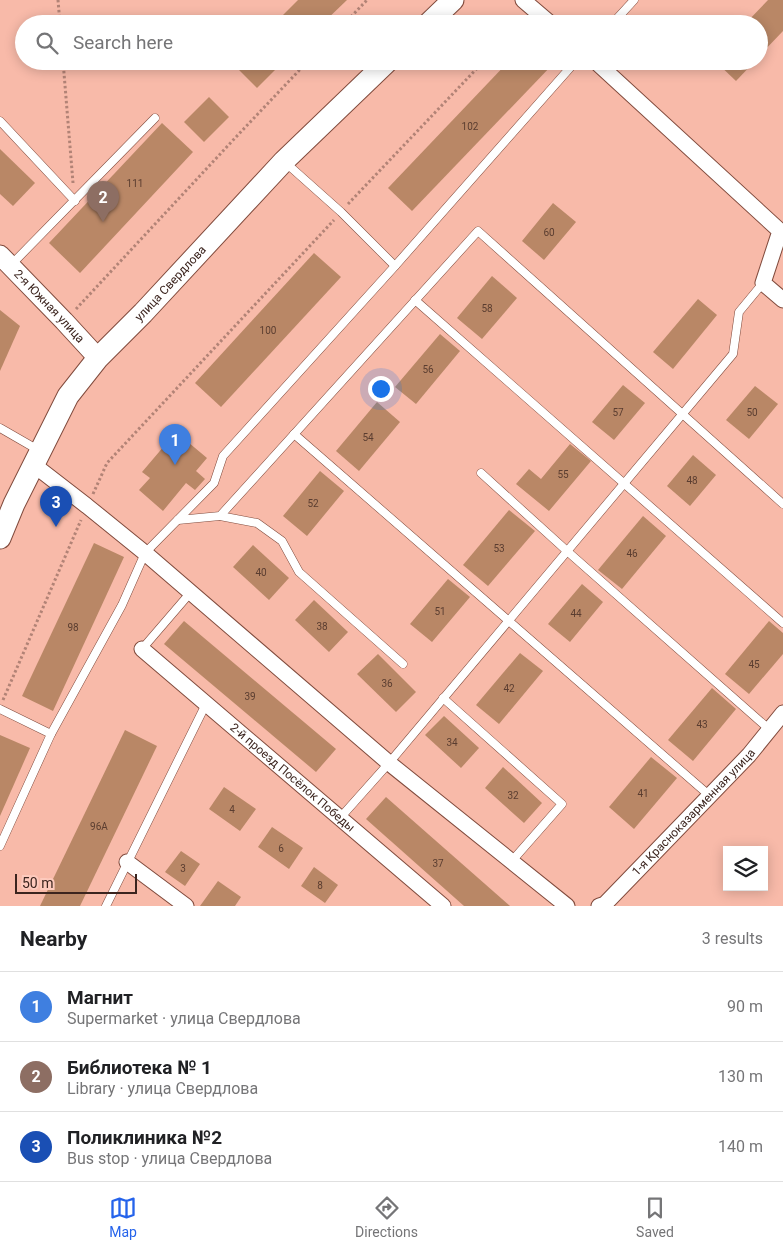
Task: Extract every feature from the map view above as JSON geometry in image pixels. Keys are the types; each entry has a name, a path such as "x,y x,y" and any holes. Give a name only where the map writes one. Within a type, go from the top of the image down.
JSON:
{"main road":[{"path":"435,15 446,2"},
{"name":"улица Свердлова","path":"0,538 14,504 68,396 98,358 143,313 284,160 379,70"}],"street":[{"path":"523,0 540,15"},
{"path":"605,70 781,229 764,282 783,300"},
{"name":"2-я Южная улица","path":"6,260 98,358"},
{"path":"38,458 87,506 191,592 389,763 567,906"},
{"name":"2-й проезд Посёлок Победы","path":"142,649 443,906"},
{"name":"1-я Красноказарменная улица","path":"599,906 605,904 710,796 749,755 783,714"},
{"path":"127,862 186,906"}],"lane":[{"path":"620,15 634,0"},
{"path":"0,846 51,734 122,605 145,553 214,483 223,456 395,266 568,70"},
{"path":"6,260 75,201 155,118"},
{"path":"0,121 75,201"},
{"path":"284,160 341,212 395,266"},
{"path":"220,516 478,232 783,504"},
{"path":"340,818 389,763 733,354 740,312 764,282"},
{"path":"415,300 783,623"},
{"path":"0,428 38,458"},
{"path":"294,434 710,796"},
{"path":"481,473 770,730"},
{"path":"178,520 220,516 257,523 282,541 299,572 403,664"},
{"path":"142,649 191,592"},
{"path":"443,698 562,804 511,862"},
{"path":"106,906 206,704"},
{"path":"0,708 51,734"}],"path":[{"path":"58,0 59,15"},
{"path":"353,15 367,0"},
{"path":"64,70 75,201"},
{"path":"64,321 299,70"},
{"path":"0,708 106,463 475,70"}],"building":[{"path":"298,0 347,0 331,15 283,15"},
{"path":"768,0 783,0 783,31 768,47 768,15 754,15"},
{"path":"239,70 275,70 257,88"},
{"path":"500,70 547,70 412,211 388,188"},
{"path":"724,70 746,70 736,81"},
{"path":"209,97 229,117 204,142 184,122"},
{"path":"162,123 193,152 80,273 49,243"},
{"path":"0,149 35,183 13,206 0,194"},
{"path":"553,203 576,222 544,260 522,241"},
{"path":"314,253 341,277 221,407 195,383"},
{"path":"492,276 517,298 482,339 457,318"},
{"path":"698,299 717,315 673,369 653,352"},
{"path":"0,310 20,326 0,371"},
{"path":"440,334 460,351 416,404 395,387"},
{"path":"623,385 645,403 614,440 592,422"},
{"path":"755,386 778,404 749,439 726,420"},
{"path":"377,402 400,422 359,471 336,451"},
{"path":"176,432 207,458 196,471 205,479 195,490 186,483 163,511 139,490 150,478 142,472"},
{"path":"570,444 591,461 549,511 516,484 529,469 541,479"},
{"path":"693,455 716,475 690,506 667,486"},
{"path":"320,471 344,491 307,536 283,516"},
{"path":"509,510 535,531 488,586 463,565"},
{"path":"643,516 666,536 622,589 598,570"},
{"path":"94,543 124,557 53,711 22,696"},
{"path":"253,545 289,578 269,600 233,567"},
{"path":"448,579 470,597 432,642 410,624"},
{"path":"582,584 603,602 570,642 548,624"},
{"path":"314,600 348,632 329,652 295,620"},
{"path":"184,621 336,749 316,772 164,644"},
{"path":"769,621 783,633 783,654 749,694 725,674"},
{"path":"520,653 543,671 499,724 476,705"},
{"path":"378,654 416,692 396,712 357,674"},
{"path":"712,688 736,709 693,761 668,740"},
{"path":"444,716 479,748 461,768 425,735"},
{"path":"125,730 157,746 80,906 40,906"},
{"path":"0,735 30,748 0,816"},
{"path":"651,757 677,778 634,829 609,807"},
{"path":"503,767 542,803 524,823 485,788"},
{"path":"224,787 256,809 240,831 209,809"},
{"path":"386,797 510,906 464,906 366,819"},
{"path":"272,827 303,848 289,869 258,847"},
{"path":"181,851 200,864 185,886 165,872"},
{"path":"314,867 338,885 325,903 301,886"},
{"path":"218,881 241,897 235,906 200,906"}],"place":[{"name":"Библиотека № 1","path":"103,222"},
{"name":"Магнит","path":"175,465"},
{"name":"Поликлиника №2","path":"56,527"}]}
